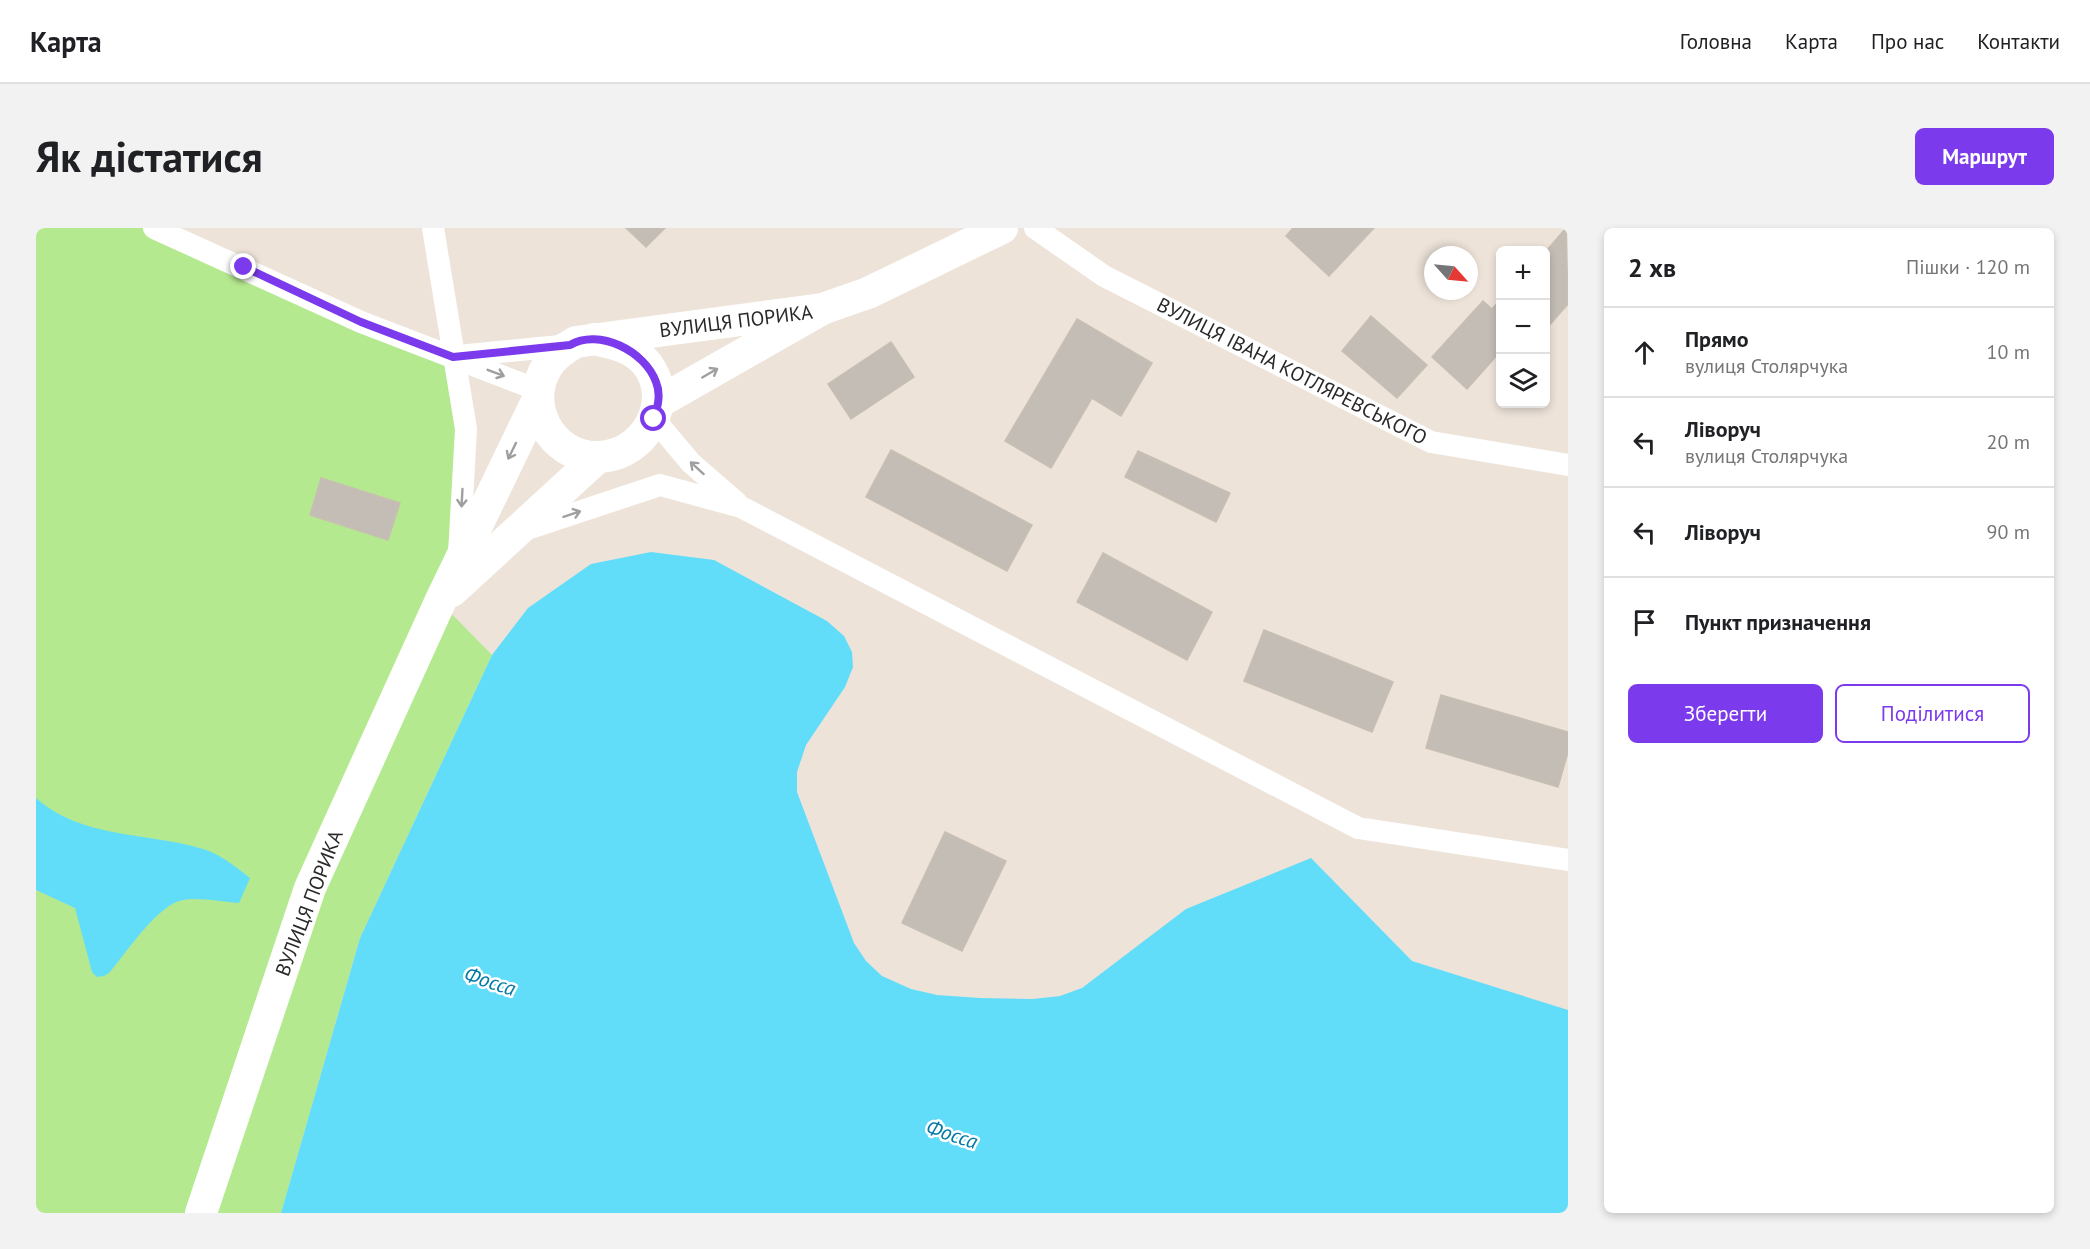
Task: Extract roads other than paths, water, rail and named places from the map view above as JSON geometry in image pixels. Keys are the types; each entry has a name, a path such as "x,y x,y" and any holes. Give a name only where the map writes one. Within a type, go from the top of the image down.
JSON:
{"main road":[{"path":"822,309 867,293 1002,228"},
{"name":"ВУЛИЦЯ ПОРИКА","path":"580,342 822,309"},
{"name":"ВУЛИЦЯ ПОРИКА","path":"657,410 822,309"},
{"path":"580,342 631,350 645,364 656,381 657,410 636,444 618,453 598,457 574,454 557,443 545,428 537,406 538,394 548,365 580,342"},
{"name":"ВУЛИЦЯ ПОРИКА","path":"201,1213 310,888 440,602 538,394"},
{"name":"ВУЛИЦЯ ПОРИКА","path":"440,602 598,457"}],"street":[{"path":"154,228 361,322 453,357 538,394"},
{"path":"434,228 466,429 459,561"},
{"name":"ВУЛИЦЯ ІВАНА КОТЛЯРЕВСЬКОГО","path":"1035,228 1104,276 1431,442 1568,465"},
{"path":"453,357 580,342"},
{"path":"657,410 691,463 741,507"},
{"path":"516,532 660,485 741,507 1358,828 1568,860"}],"water":[{"name":"Фосса","path":"651,552 714,560 827,621 844,636 852,652 853,667 845,687 806,745 797,772 797,792 854,943 866,961 882,976 911,989 937,995 1033,999 1060,996 1082,988 1186,909 1311,858 1412,961 1568,1010 1568,1213 281,1213 360,938 492,655 528,608 591,564"},
{"path":"36,798 54,811 94,828 182,844 216,854 250,878 239,903 196,899 173,903 153,920 110,972 97,977 92,972 75,908 36,890"}]}
